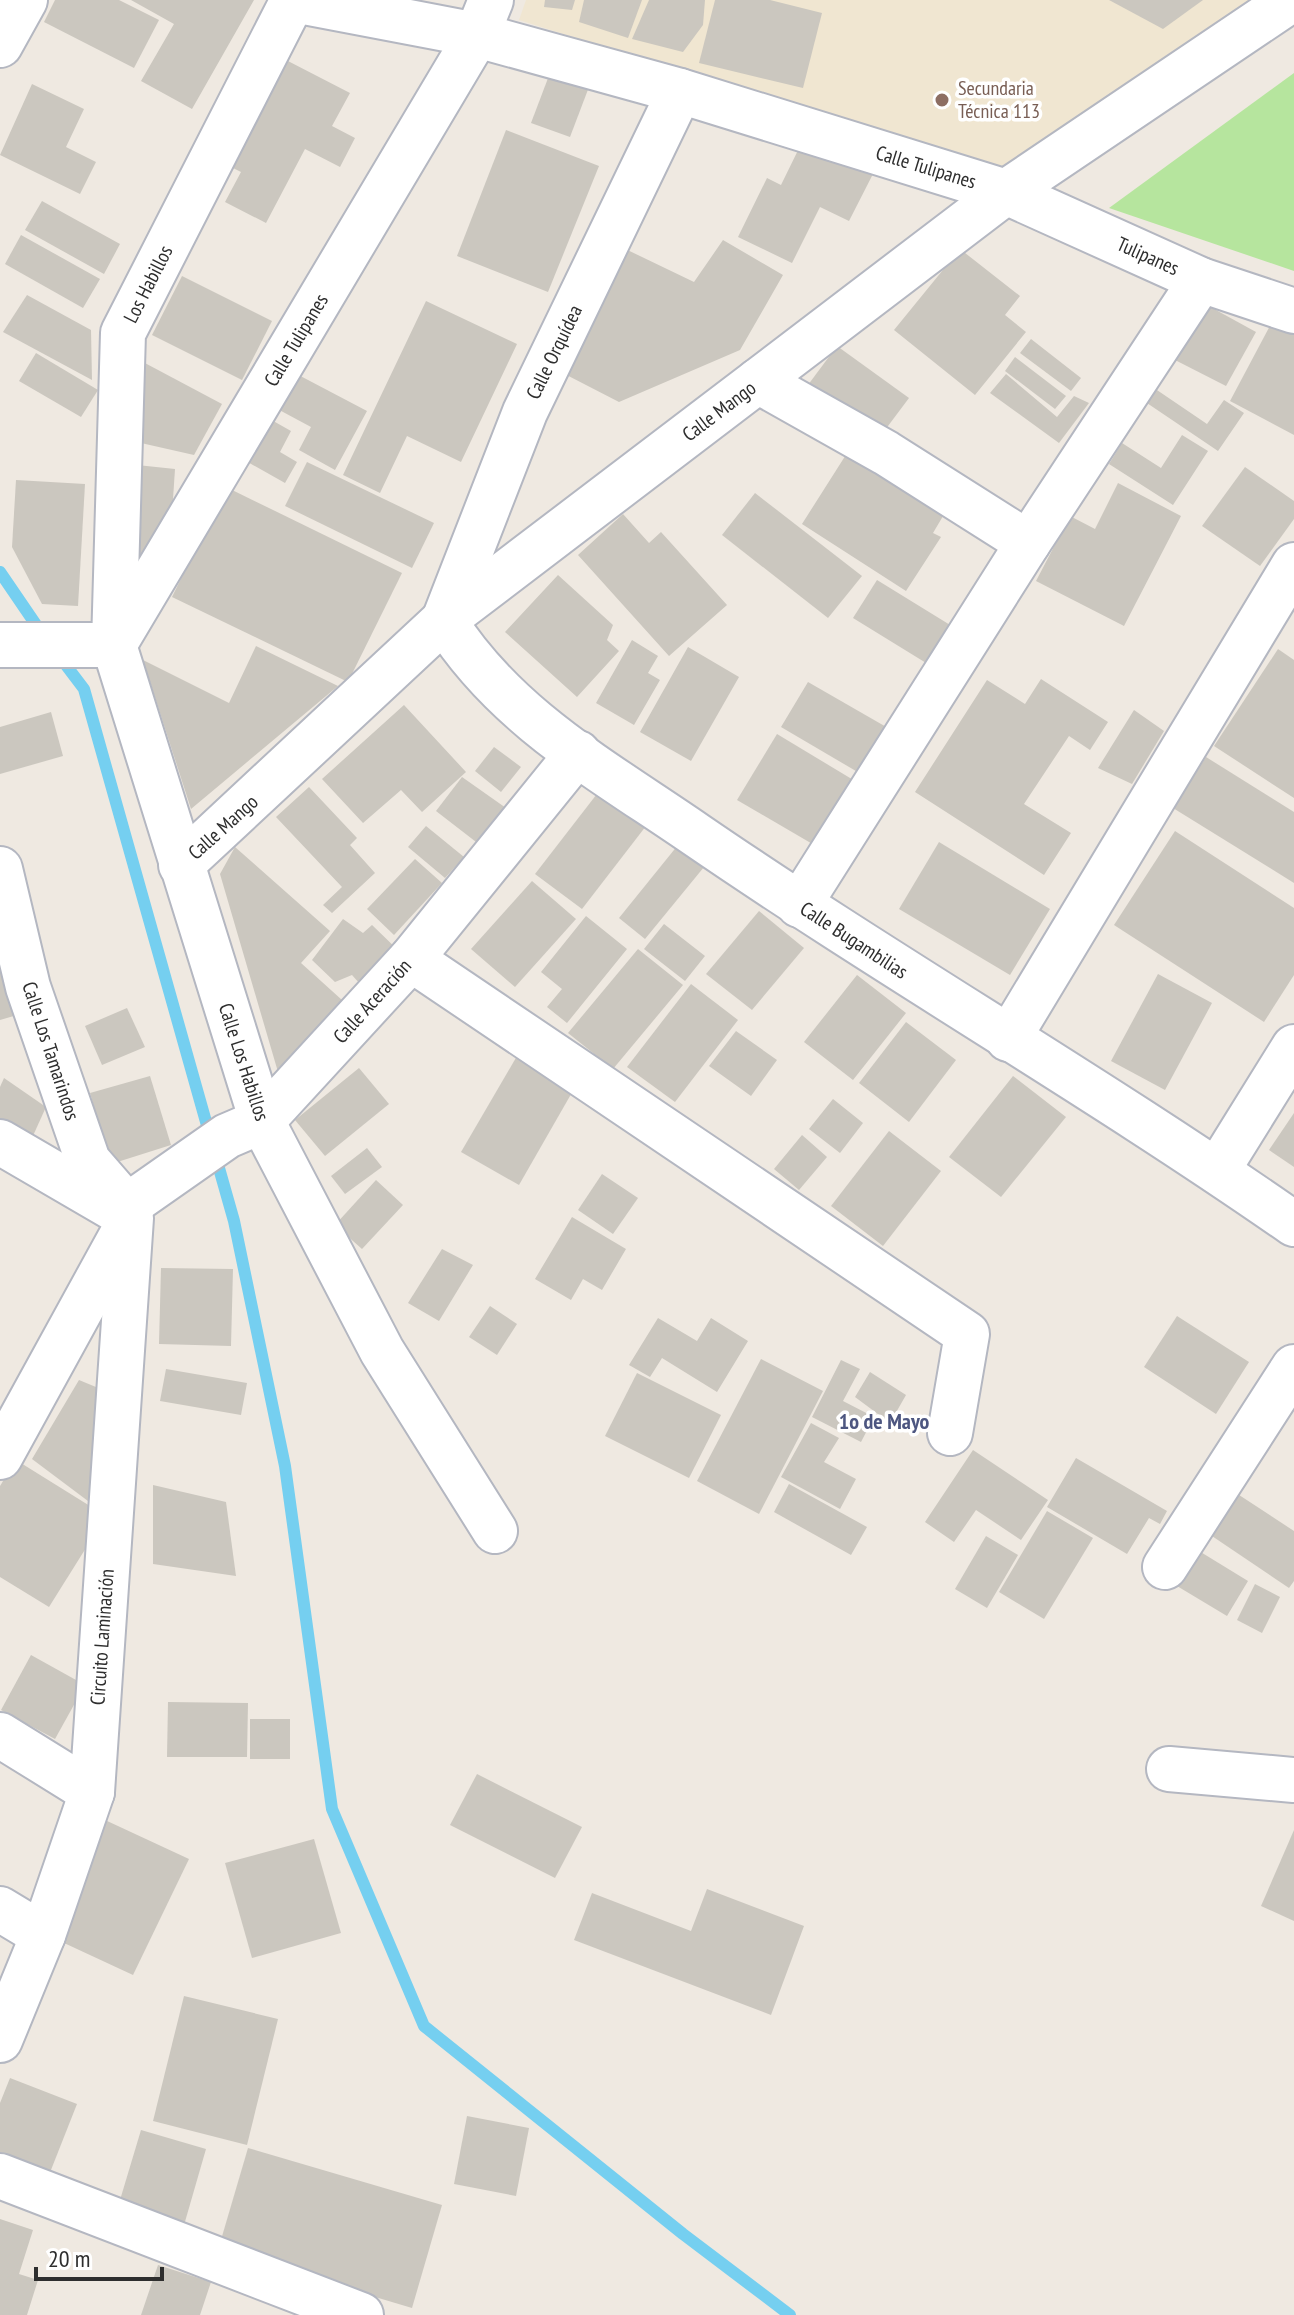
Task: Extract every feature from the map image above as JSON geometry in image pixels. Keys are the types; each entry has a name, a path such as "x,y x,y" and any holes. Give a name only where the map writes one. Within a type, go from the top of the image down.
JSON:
{"street":[{"path":"0,45 25,0"},
{"name":"Calle Tulipanes","path":"293,0 484,18 680,91 1006,192"},
{"name":"Los Habillos","path":"101,645 123,333 293,0"},
{"name":"Calle Mango","path":"181,865 444,620 1006,192 1291,0"},
{"name":"Calle Tulipanes","path":"101,645 484,18"},
{"name":"Calle Orquídea","path":"444,620 525,412 680,91"},
{"name":"Tulipanes","path":"1006,192 1201,280 1294,311"},
{"path":"799,905 1028,543 1201,280"},
{"path":"758,381 886,453 1028,543"},
{"path":"1008,1039 1294,565"},
{"name":"Calle Bugambilias","path":"444,620 467,656 491,684 520,711 578,753 799,905 1217,1171 1294,1224"},
{"path":"0,645 101,645"},
{"name":"Calle Los Habillos","path":"101,645 181,865 244,1129 495,1531"},
{"name":"Calle Aceración","path":"1,1453 129,1212 244,1129 411,959 578,753"},
{"name":"Calle Los Tamarindos","path":"0,869 28,987 88,1161 129,1212"},
{"path":"411,959 967,1334 950,1433"},
{"path":"1217,1171 1294,1047"},
{"path":"0,1142 129,1212"},
{"name":"Circuito Laminación","path":"0,2040 43,1935 92,1792 129,1212"},
{"path":"1165,1567 1294,1367"},
{"path":"0,1735 92,1792"},
{"path":"1169,1769 1294,1780"},
{"path":"0,1909 43,1935"},
{"path":"0,2176 361,2315"}],"shaded area":[{"name":"Secundaria Técnica 113","path":"526,0 1252,0 1005,173 519,20"}],"green space":[{"path":"1294,73 1294,271 1109,208"}],"building":[{"path":"55,0 119,0 159,20 134,68 44,22"},
{"path":"131,0 254,0 192,109 141,81 174,24"},
{"path":"545,0 575,0 572,10 544,7"},
{"path":"584,0 642,0 628,38 579,22"},
{"path":"649,0 705,0 703,25 683,52 632,39"},
{"path":"715,0 770,0 822,13 803,88 699,63"},
{"path":"1109,0 1203,0 1163,29"},
{"path":"286,60 350,93 332,126 355,138 340,167 305,149 266,223 225,202 241,172 231,167"},
{"path":"553,65 592,79 570,137 531,123"},
{"path":"32,84 84,109 66,147 96,162 80,194 0,155"},
{"path":"506,130 599,166 548,292 457,256"},
{"path":"805,136 875,170 849,221 820,207 792,263 738,237 767,178 781,185"},
{"path":"42,201 120,244 104,274 25,230"},
{"path":"21,235 100,279 83,308 5,264"},
{"path":"723,240 783,275 740,350 619,402 553,368 615,244 694,282"},
{"path":"960,249 1020,296 1005,315 1026,332 975,395 894,330"},
{"path":"182,276 272,321 242,380 152,335"},
{"path":"27,295 91,330 92,380 3,332"},
{"path":"426,301 517,344 461,462 407,436 380,493 343,475"},
{"path":"1205,304 1256,332 1226,386 1175,360"},
{"path":"1272,322 1294,334 1294,435 1230,401"},
{"path":"1031,339 1081,378 1071,391 1020,353"},
{"path":"837,346 909,398 873,446 802,393"},
{"path":"36,353 98,390 81,417 19,381"},
{"path":"1015,357 1066,396 1055,409 1005,371"},
{"path":"143,362 222,404 194,455 141,443"},
{"path":"289,370 367,411 335,470 299,450 311,427 270,405"},
{"path":"1006,374 1057,417 1074,396 1089,403 1059,443 990,393"},
{"path":"1151,386 1207,424 1224,400 1244,413 1218,451 1141,399"},
{"path":"268,418 291,431 280,452 297,462 285,483 244,460"},
{"path":"1182,435 1208,451 1173,505 1109,464 1122,443 1161,468"},
{"path":"849,450 946,511 933,533 941,537 906,591 802,524"},
{"path":"307,462 434,523 412,568 285,506"},
{"path":"137,465 175,469 172,514 141,563 129,561"},
{"path":"1245,467 1294,501 1294,519 1260,566 1202,526"},
{"path":"16,480 85,484 78,606 42,604 12,547"},
{"path":"1118,483 1181,516 1124,626 1036,581 1070,516 1095,529"},
{"path":"226,487 402,573 348,682 172,597"},
{"path":"755,493 862,576 828,618 722,535"},
{"path":"623,514 649,543 661,532 727,605 669,656 578,555"},
{"path":"558,575 613,625 607,640 619,651 577,697 505,632"},
{"path":"877,580 955,628 931,666 853,618"},
{"path":"632,640 658,656 648,673 660,680 634,725 596,703"},
{"path":"256,646 338,686 191,809 143,660 229,703"},
{"path":"688,647 739,677 691,761 640,732"},
{"path":"1278,649 1294,660 1294,798 1214,746"},
{"path":"1041,679 1108,722 1090,750 1069,736 1024,804 1071,833 1044,875 915,792 987,680 1025,704"},
{"path":"808,682 888,728 861,774 781,727"},
{"path":"404,705 466,772 422,812 401,790 363,823 322,779"},
{"path":"1134,710 1164,731 1132,784 1098,768"},
{"path":"51,712 63,756 0,774 0,727"},
{"path":"777,734 860,784 821,849 737,800"},
{"path":"494,747 521,767 501,792 475,771"},
{"path":"1206,757 1294,812 1294,883 1173,808"},
{"path":"462,777 506,808 480,845 436,811"},
{"path":"309,787 357,838 350,845 375,873 332,913 323,905 342,887 276,817"},
{"path":"600,790 646,826 582,909 535,874"},
{"path":"426,826 464,857 445,878 408,847"},
{"path":"1175,831 1294,908 1294,975 1264,1022 1114,925"},
{"path":"939,842 1050,909 1010,975 899,909"},
{"path":"678,845 704,867 645,939 619,918"},
{"path":"235,847 330,931 301,963 342,1000 278,1072 220,874"},
{"path":"415,859 442,883 394,935 367,909"},
{"path":"532,881 576,919 515,987 471,949"},
{"path":"759,911 804,948 752,1010 706,974"},
{"path":"586,916 627,949 567,1023 547,1007 562,989 541,972"},
{"path":"343,919 363,933 372,925 402,954 369,994 352,975 335,982 312,960"},
{"path":"664,924 705,956 685,981 644,949"},
{"path":"638,949 683,985 613,1069 568,1033"},
{"path":"0,956 31,1011 0,1020"},
{"path":"1158,974 1212,1003 1165,1090 1111,1061"},
{"path":"857,975 906,1013 853,1080 804,1042"},
{"path":"691,984 738,1020 675,1102 627,1067"},
{"path":"127,1008 145,1047 102,1065 85,1026"},
{"path":"906,1022 956,1060 909,1122 859,1083"},
{"path":"736,1031 777,1060 751,1096 709,1066"},
{"path":"517,1056 574,1089 519,1185 461,1152"},
{"path":"359,1068 389,1104 325,1156 295,1120"},
{"path":"150,1076 171,1145 111,1164 90,1093"},
{"path":"1013,1076 1066,1117 1001,1197 949,1157"},
{"path":"4,1078 46,1107 32,1138 0,1120 0,1087"},
{"path":"833,1099 863,1123 840,1153 809,1129"},
{"path":"1294,1113 1294,1167 1269,1150"},
{"path":"889,1131 941,1171 883,1246 831,1206"},
{"path":"802,1135 827,1157 799,1190 774,1169"},
{"path":"367,1148 382,1167 345,1194 331,1176"},
{"path":"602,1174 638,1198 613,1234 578,1210"},
{"path":"376,1180 403,1205 362,1249 335,1225"},
{"path":"572,1217 626,1249 602,1290 583,1279 571,1300 535,1279"},
{"path":"442,1249 473,1265 439,1321 408,1303"},
{"path":"161,1268 233,1269 231,1346 159,1344"},
{"path":"490,1306 517,1324 497,1355 469,1337"},
{"path":"1177,1316 1249,1362 1216,1414 1144,1367"},
{"path":"658,1318 697,1341 711,1318 748,1341 717,1392 662,1358 650,1377 629,1365"},
{"path":"761,1359 823,1391 759,1514 697,1481"},
{"path":"841,1360 860,1369 843,1401 874,1417 861,1442 812,1417"},
{"path":"166,1369 247,1383 241,1415 160,1401"},
{"path":"870,1372 906,1395 890,1423 855,1397"},
{"path":"637,1373 721,1415 689,1478 605,1436"},
{"path":"79,1380 108,1392 92,1504 32,1459"},
{"path":"811,1423 839,1438 824,1462 856,1479 840,1509 781,1477"},
{"path":"973,1450 1048,1500 1021,1540 976,1510 954,1542 925,1522"},
{"path":"1076,1458 1167,1511 1160,1524 1149,1518 1127,1554 1047,1507"},
{"path":"16,1460 106,1516 49,1607 0,1577 0,1486"},
{"path":"789,1484 867,1527 851,1555 774,1512"},
{"path":"153,1485 226,1502 236,1576 153,1564"},
{"path":"1233,1491 1294,1531 1294,1581 1289,1588 1206,1532"},
{"path":"1047,1511 1093,1538 1044,1619 999,1592"},
{"path":"986,1536 1018,1555 987,1608 955,1589"},
{"path":"1199,1551 1248,1581 1227,1616 1177,1586"},
{"path":"1255,1584 1280,1597 1262,1633 1237,1620"},
{"path":"31,1655 85,1685 55,1739 1,1710"},
{"path":"168,1702 248,1703 247,1757 167,1757"},
{"path":"250,1719 290,1719 290,1759 250,1759"},
{"path":"477,1774 582,1827 555,1878 450,1825"},
{"path":"105,1820 189,1859 133,1975 49,1936"},
{"path":"1294,1830 1294,1921 1261,1906"},
{"path":"314,1839 341,1933 252,1958 225,1863"},
{"path":"707,1889 804,1926 771,2015 574,1940 592,1893 691,1931"},
{"path":"184,1996 278,2019 247,2145 153,2121"},
{"path":"10,2078 77,2104 49,2175 0,2157 0,2103"},
{"path":"467,2116 529,2128 516,2196 454,2184"},
{"path":"141,2130 206,2149 180,2239 114,2220"},
{"path":"248,2148 442,2205 412,2308 218,2250"},
{"path":"0,2219 33,2230 19,2274 38,2280 27,2315 0,2315"},
{"path":"158,2265 211,2282 200,2315 141,2315"}],"waterway":[{"path":"0,572 43,635"},
{"path":"59,656 84,689 210,1136"},
{"path":"215,1154 234,1221 285,1466 332,1809 424,2026 683,2234 790,2315"}],"place":[{"name":"Secundaria Técnica 113","path":"942,100"}],"district":[{"name":"1o de Mayo","path":"884,1421"}]}
